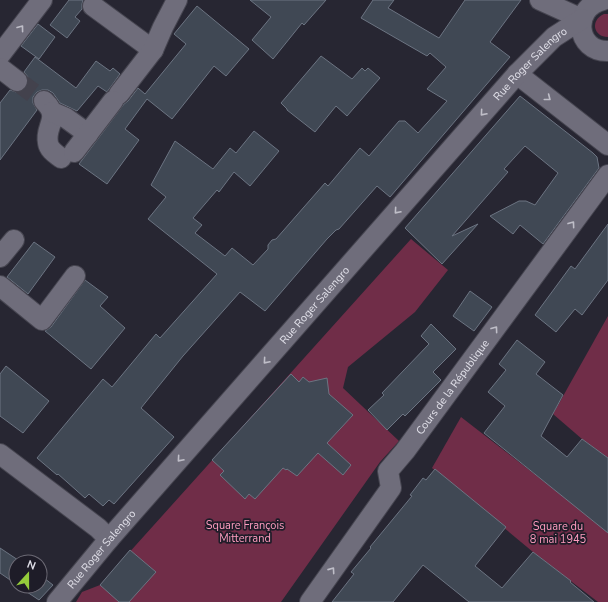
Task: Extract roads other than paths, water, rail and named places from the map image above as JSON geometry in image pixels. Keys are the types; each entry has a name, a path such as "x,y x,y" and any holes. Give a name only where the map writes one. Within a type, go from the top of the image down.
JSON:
{"street":[{"path":"0,55 42,0"},
{"path":"88,134 48,106 53,117 48,134 48,144 52,151 68,155 88,134 153,50 177,0"},
{"path":"540,0 588,7 581,26 582,34 586,41 598,50 608,51"},
{"path":"93,6 153,50"},
{"name":"Rue Roger Salengro","path":"57,602 109,539 518,74 554,37 588,7"},
{"path":"0,68 17,81"},
{"path":"518,74 608,145"},
{"name":"Cours de la République","path":"310,602 391,488 388,471 405,451 608,175"},
{"path":"0,257 14,240"},
{"path":"0,286 42,320 75,276"},
{"path":"0,454 98,528 109,539"}],"tunnel":[{"path":"17,81 44,101"}],"park label":[{"name":"Square François Mitterrand","path":"245,531"},
{"name":"Square du 8 mai 1945","path":"558,532"}]}
